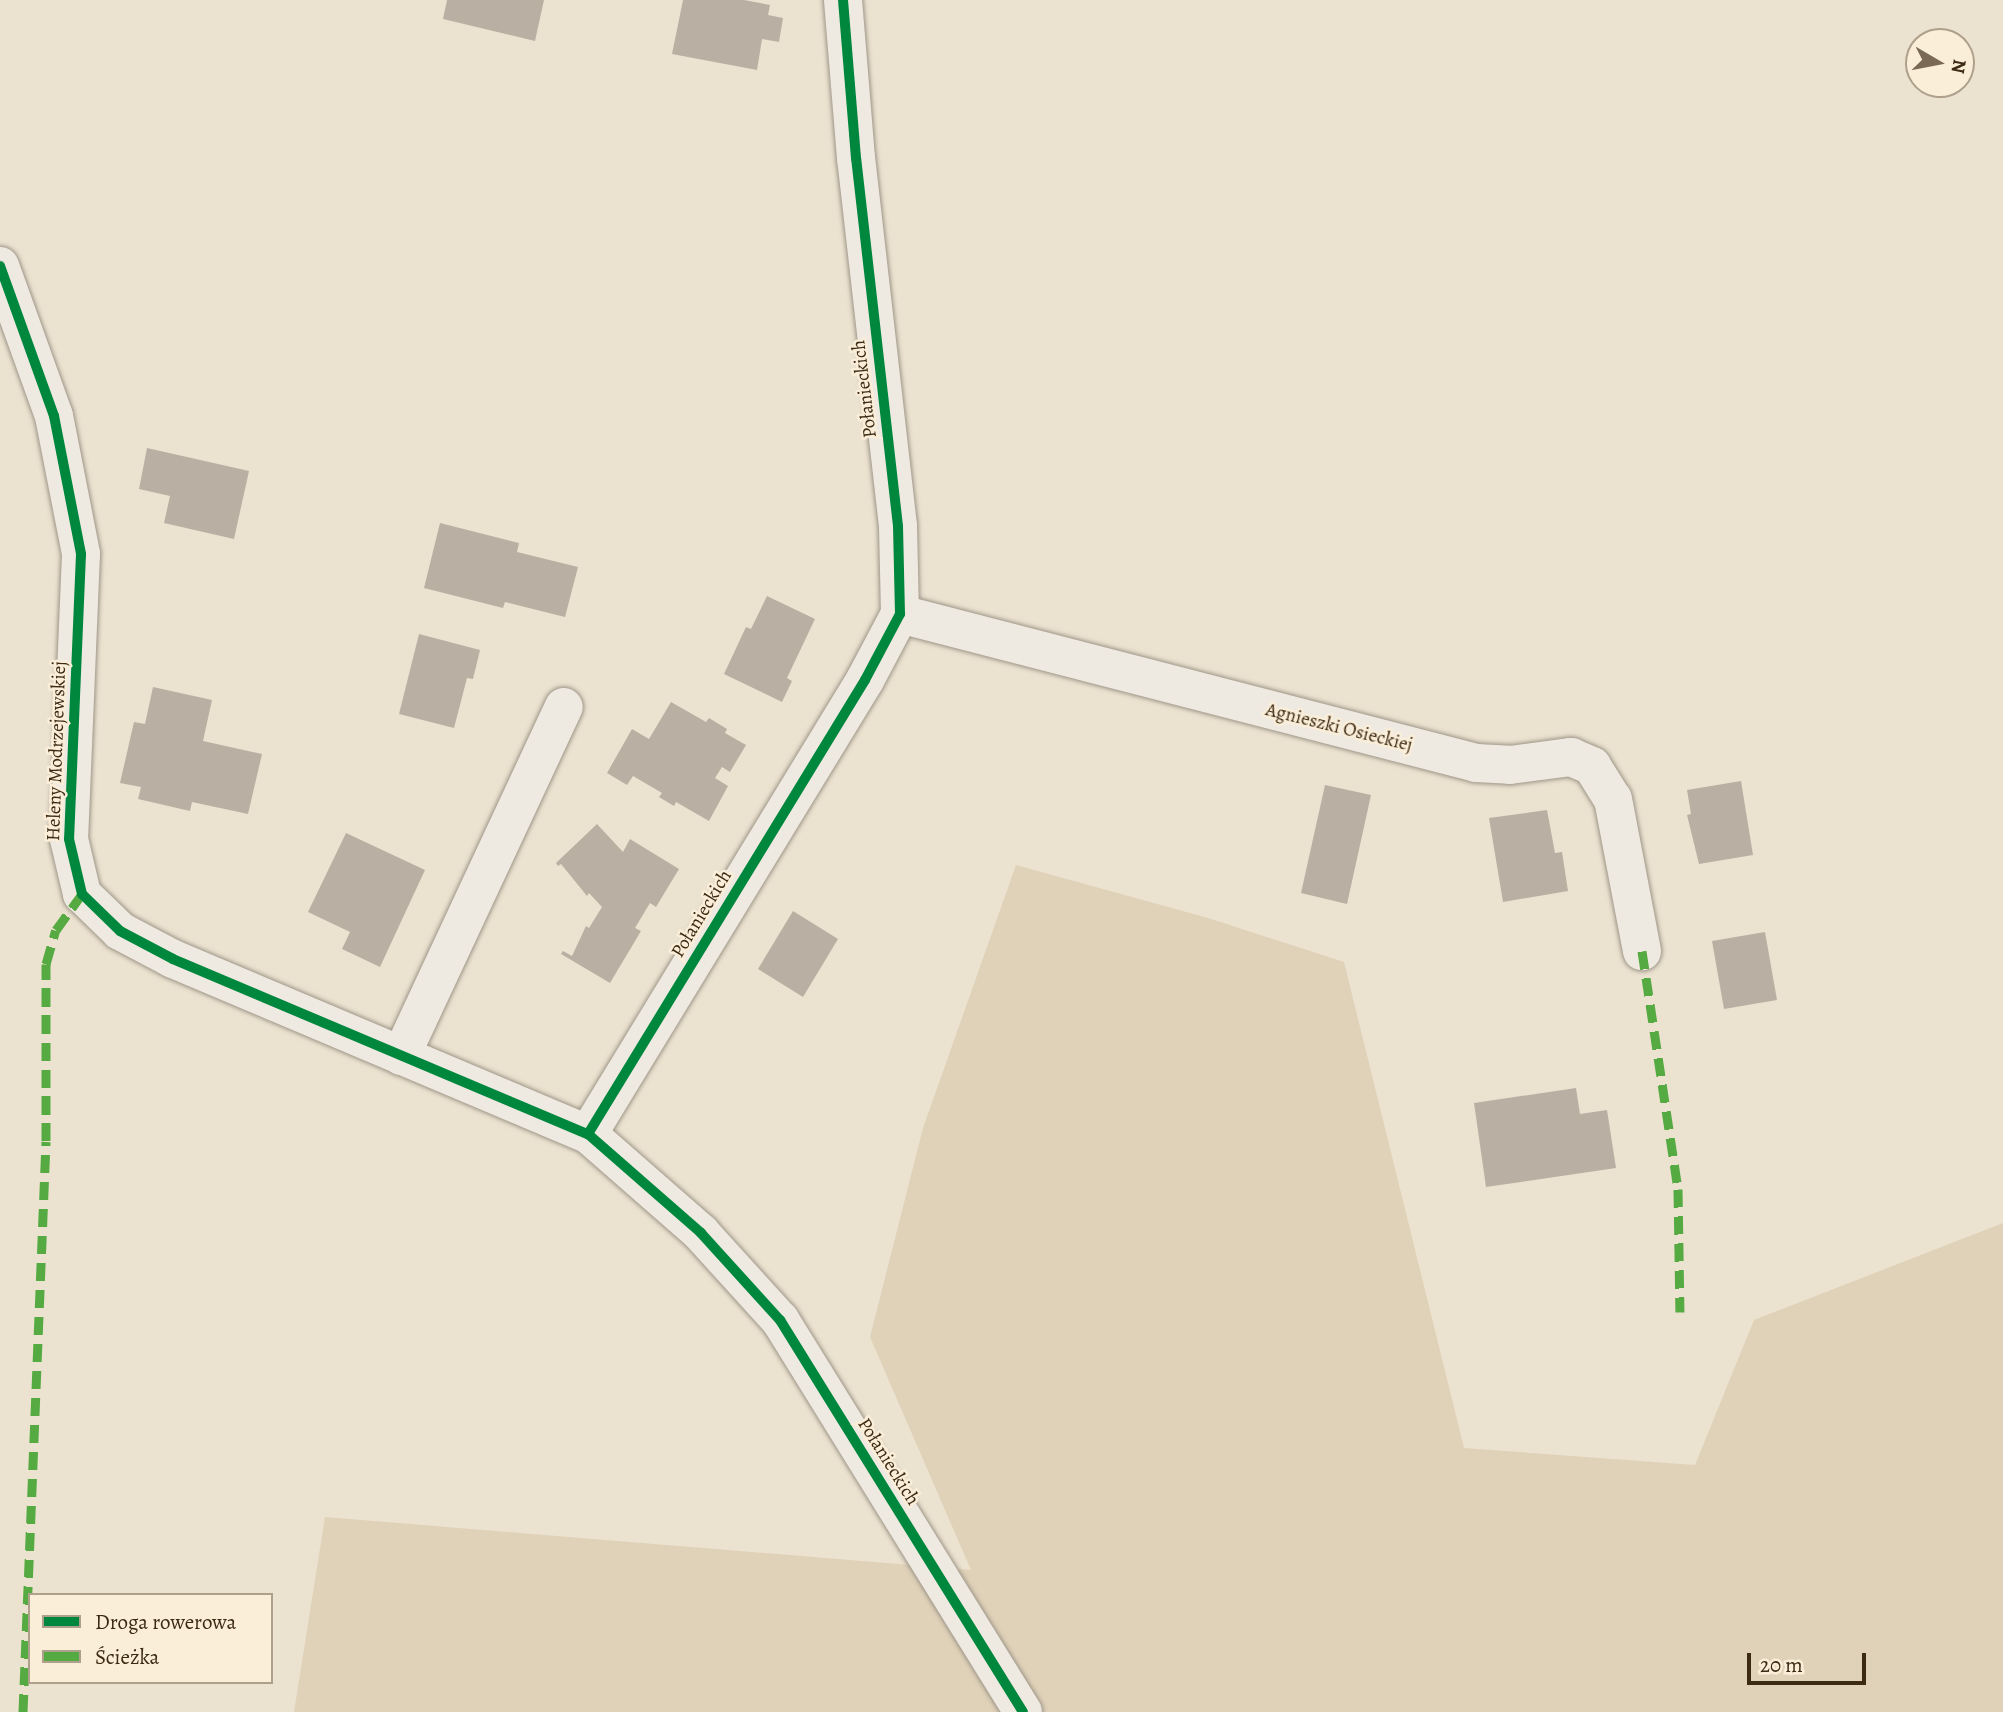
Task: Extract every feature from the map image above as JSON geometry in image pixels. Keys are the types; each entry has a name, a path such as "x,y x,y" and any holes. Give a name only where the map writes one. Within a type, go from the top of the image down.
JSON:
{"street":[{"name":"Połanieckich","path":"844,0 856,158 898,526 900,614 858,692 588,1134 701,1233 780,1320 1023,1712"},
{"name":"Heleny Modrzejewskiej","path":"0,266 54,416 81,554 69,839 82,894 120,932 173,959 588,1134"},
{"name":"Agnieszki Osieckiej","path":"900,614 1476,763 1510,765 1571,757 1592,766 1613,799 1643,951"},
{"path":"401,1056 564,707"}],"shaded area":[{"path":"1016,865 1208,918 1344,962 1464,1448 1695,1465 1754,1320 2003,1223 2003,1712 294,1712 325,1517 971,1570 870,1337 923,1128"}],"building":[{"path":"447,0 544,0 535,41 443,19"},
{"path":"683,0 744,0 770,5 768,15 783,18 779,42 762,39 757,70 672,54"},
{"path":"147,448 249,471 234,539 164,523 170,496 139,489"},
{"path":"440,523 519,543 517,552 578,567 565,617 505,602 503,608 424,588"},
{"path":"767,596 815,619 787,678 792,681 782,702 724,674 746,627 751,629"},
{"path":"419,634 480,650 473,679 467,678 454,728 399,714"},
{"path":"153,687 212,700 203,741 262,754 248,814 192,802 190,811 138,799 141,787 120,783 134,722 145,724"},
{"path":"671,702 706,722 709,718 727,729 725,733 746,745 730,772 722,767 715,778 728,786 709,821 676,802 674,806 659,797 662,793 633,776 627,785 607,773 632,729 649,739"},
{"path":"1741,781 1753,855 1699,864 1687,815 1691,814 1687,790"},
{"path":"1325,785 1371,795 1347,904 1301,893"},
{"path":"1547,810 1555,853 1562,852 1568,891 1503,902 1489,818"},
{"path":"597,824 623,852 630,839 679,869 656,907 650,903 635,928 641,931 610,983 561,954 563,951 572,956 586,926 589,928 602,907 589,893 587,896 561,864 558,866 556,863"},
{"path":"346,833 425,870 380,967 342,949 350,932 308,912"},
{"path":"793,911 838,939 803,997 758,969"},
{"path":"1765,932 1777,1000 1724,1009 1712,941"},
{"path":"1576,1088 1580,1114 1607,1110 1616,1168 1486,1187 1474,1103"}],"marked path":[{"path":"23,1712 46,1141 46,964 56,930 82,894"},
{"path":"1642,951 1678,1189 1680,1312"}],"cycle path":[{"path":"588,1134 865,680 900,614 898,526 856,158 843,0"},
{"path":"0,266 54,416 81,554 69,839 82,894 120,931 173,959 588,1134 701,1233 780,1320 1023,1712"}]}
